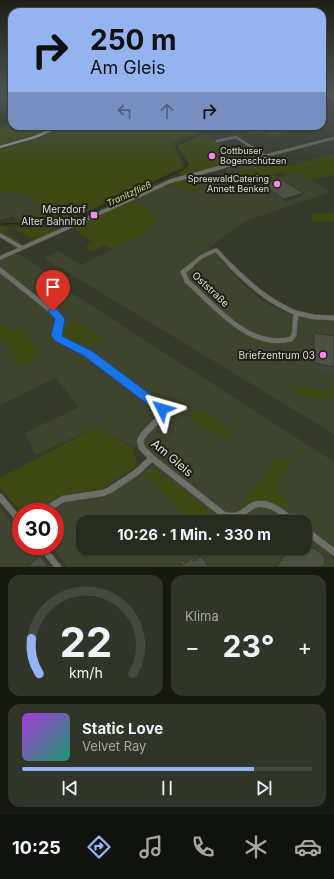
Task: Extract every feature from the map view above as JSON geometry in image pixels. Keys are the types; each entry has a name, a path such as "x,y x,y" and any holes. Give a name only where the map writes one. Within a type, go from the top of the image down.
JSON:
{"main road":[{"path":"0,147 35,137 52,130"}],"street":[{"path":"217,142 236,137 265,156"},
{"path":"0,258 178,178 334,138"},
{"path":"0,235 22,248"},
{"name":"Oststraße","path":"296,313 294,335 291,339 280,342 246,332 240,329 187,281 183,272 201,257 216,250 262,296 275,304 296,313 334,318"},
{"name":"Am Gleis","path":"0,270 59,316 60,321 56,335 58,339 88,354 162,409 161,416 140,439 141,447 152,458 224,515"},
{"path":"56,503 63,498 103,493 110,490 137,472 152,458"},
{"path":"0,497 12,511"},
{"name":"Am Gleis","path":"242,515 251,506 263,503 270,505 284,515"},
{"path":"312,535 334,552"},
{"path":"48,555 58,567"}],"shaded area":[{"path":"0,120 8,120 8,123 0,125"},
{"path":"8,126 8,130 46,130 33,137 0,146 0,128"},
{"path":"57,130 203,130 177,140 171,144 183,165 179,169 72,218 60,221 18,221 16,219 31,215 43,206 26,194 4,191 0,195 0,150 32,141"},
{"path":"245,130 313,130 281,132 282,134 272,137 265,132 249,134"},
{"name":"Cottbuser Bogenschützen","path":"205,134 244,159 183,175 179,173 190,165 178,147 179,144"},
{"path":"334,154 334,175 311,180 298,172 288,175 282,172 273,175 277,178 253,185 237,173 258,167 249,162 271,156 289,166"},
{"path":"249,162 258,167 238,173 253,185 298,172 331,192 245,221 210,247 246,287 261,300 275,308 301,317 334,321 334,434 44,258 59,251 81,265 148,232 156,216 131,200 155,188 172,185 192,192 217,179 225,186 240,191 245,189 245,184 223,169"},
{"path":"200,174 211,182 192,192 172,185 172,181"},
{"path":"4,191 26,194 43,206 31,215 16,219 13,216 0,220 0,195"},
{"path":"131,200 156,216 148,232 112,249 105,245 92,251 85,247 94,242 71,227"},
{"path":"334,213 334,221 314,222 310,214"},
{"path":"0,226 13,228 4,232 25,245 23,246 0,232"},
{"path":"34,227 59,229 35,241 13,228"},
{"path":"20,254 43,270 64,288 334,462 334,567 67,567 58,555 64,555 64,503 106,497 156,463 142,451 96,427 36,455 25,433 79,407 56,378 0,405 0,344 6,341 41,356 0,331 0,261 12,255"},
{"path":"75,320 101,338 100,342 91,345 79,343 59,335 60,330 68,326 71,321"},
{"path":"0,323 10,331 19,327 38,348 41,357 16,366 6,341 0,344"},
{"path":"295,387 334,391 334,396 327,399 308,398 295,390"},
{"path":"200,409 221,423 230,435 229,438 207,430 190,419"},
{"path":"96,427 133,447 137,466 105,488 67,494 50,503 13,503 0,488 0,478"},
{"path":"279,457 294,460 284,473 275,491 287,499 288,503 285,508 278,507 265,501 257,500 251,502 235,513"},
{"path":"154,469 195,499 214,515 183,515 149,478 145,479 142,475"},
{"path":"0,508 12,523 12,555 41,555 51,567 0,567"}],"building":[{"path":"280,179 304,193 284,199 261,184"},
{"name":"Briefzentrum 03","path":"314,333 334,336 334,367 314,363"},
{"path":"312,547 322,554 325,559 322,567 276,567 285,555 312,555"},
{"path":"40,556 48,567 31,567 29,565"},
{"path":"201,556 209,567 184,567 180,562 183,560 185,564 191,559 194,562"}],"waterway":[{"name":"Tranitzfließ","path":"0,224 62,223 73,220 184,169 187,165 177,148 177,145 210,130"}],"place":[{"name":"Cottbuser Bogenschützen","path":"212,156"},
{"name":"SpreewaldCatering Annett Benken","path":"277,184"},
{"name":"Merzdorf Alter Bahnhof","path":"94,215"},
{"name":"Briefzentrum 03","path":"323,355"}],"route":[{"path":"53,311 59,316 60,319 56,335 58,339 75,346 88,354 152,400 162,409"}]}
